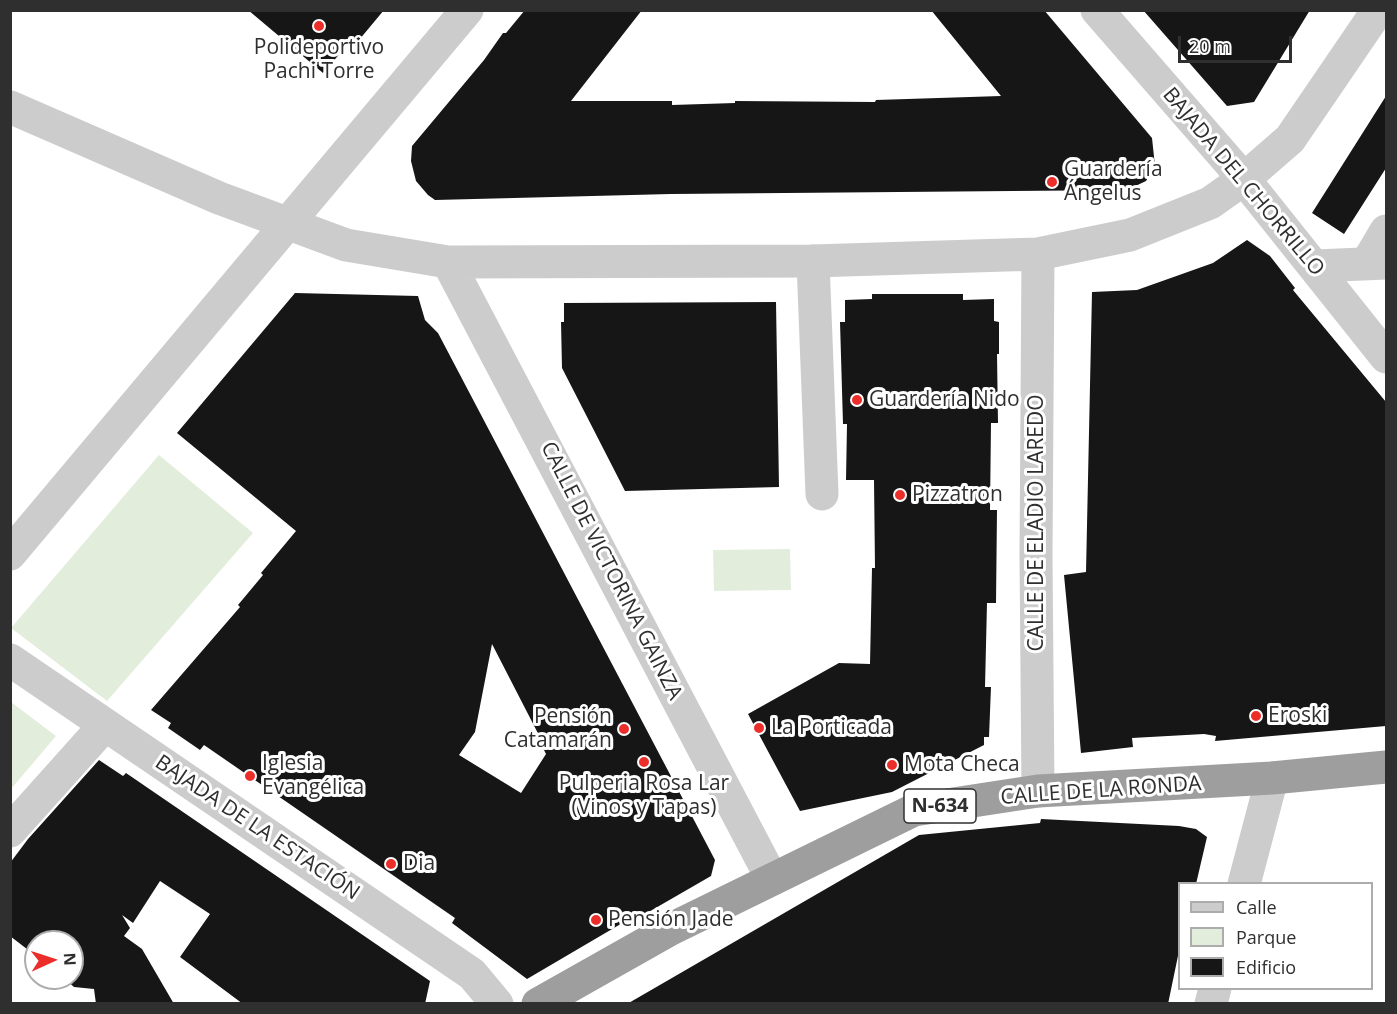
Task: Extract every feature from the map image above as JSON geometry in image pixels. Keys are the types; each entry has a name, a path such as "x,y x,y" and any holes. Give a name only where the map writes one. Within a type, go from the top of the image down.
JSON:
{"highway":[{"name":"CALLE DE LA RONDA","path":"538,1004 671,929 914,810 1038,791 1272,778 1386,767"}],"street":[{"path":"10,554 467,10"},
{"name":"BAJADA DEL CHORRILLO","path":"1097,10 1244,179 1386,357"},
{"path":"10,107 219,198 346,245 448,262 813,261 1038,254 1130,235 1209,203 1244,179 1290,139 1378,10"},
{"path":"1314,266 1377,263 1386,231"},
{"name":"CALLE DE ELADIO LAREDO","path":"1038,254 1036,555 1038,791"},
{"path":"813,261 822,495"},
{"name":"CALLE DE VICTORINA GAINZA","path":"448,262 772,879"},
{"name":"BAJADA DE LA ESTACIÓN","path":"10,660 472,974 497,1004"},
{"path":"10,831 105,725"},
{"path":"1245,882 1272,778"}],"green space":[{"path":"159,455 253,533 107,701 11,628"},
{"path":"790,549 791,590 714,591 713,550"},
{"path":"11,702 56,736 11,789"}],"building":[{"name":"Polideportivo Pachi Torre","path":"248,10 384,10 354,46 350,42 323,73"},
{"path":"525,10 642,10 571,101 672,101 672,105 735,103 735,101 875,102 876,100 1001,96 931,10 1044,10 1152,138 1155,166 1146,181 1127,190 671,194 435,200 416,181 411,161 412,146 484,60 503,33 506,33"},
{"path":"1143,10 1310,10 1254,102 1227,106"},
{"path":"1386,96 1386,168 1344,234 1312,213"},
{"path":"1247,240 1270,256 1295,288 1293,290 1386,402 1386,726 1215,741 1216,736 1204,734 1132,738 1133,747 1081,753 1064,575 1086,572 1092,292 1137,290 1213,263"},
{"path":"295,293 418,296 425,320 438,333 715,860 711,876 640,917 636,915 527,979 452,923 455,918 204,745 200,750 168,728 171,723 151,710 240,607 238,605 263,575 261,573 296,531 177,433","holes":["492,644 545,747 543,748 546,754 521,793 459,755 475,732"]},
{"path":"872,294 963,294 963,300 994,299 994,321 999,322 999,354 997,354 998,423 991,423 990,510 997,510 996,603 987,603 985,687 991,687 989,737 984,737 984,745 892,792 800,811 748,714 839,663 870,664 872,568 875,568 874,480 846,480 847,424 843,424 840,322 845,322 845,300 872,299"},
{"path":"776,302 779,487 625,491 562,368 561,322 564,322 564,303"},
{"path":"99,760 123,776 126,773 430,981 425,1004 243,1004 180,957 210,914 160,881 133,923 122,915 130,928 124,936 142,949 174,1004 96,1004 94,989 84,988 84,930 24,930 24,947 10,936 10,863 28,839"},
{"path":"1041,819 1179,826 1196,829 1207,837 1196,882 1178,882 1178,956 1168,1004 627,1004 919,835 1040,823"}],"place":[{"name":"Polideportivo Pachi Torre","path":"319,26"},
{"name":"Guardería Ángelus","path":"1052,182"},
{"name":"Guardería Nido","path":"857,400"},
{"name":"Pizzatron","path":"900,495"},
{"name":"Eroski","path":"1256,716"},
{"name":"La Porticada","path":"759,728"},
{"name":"Pensión Catamarán","path":"624,729"},
{"name":"Pulperia Rosa Lar (Vinos y Tapas)","path":"644,762"},
{"name":"Mota Checa","path":"892,765"},
{"name":"Iglesia Evangélica","path":"250,776"},
{"name":"Dia","path":"391,864"},
{"name":"Pensión Jade","path":"596,920"}]}
